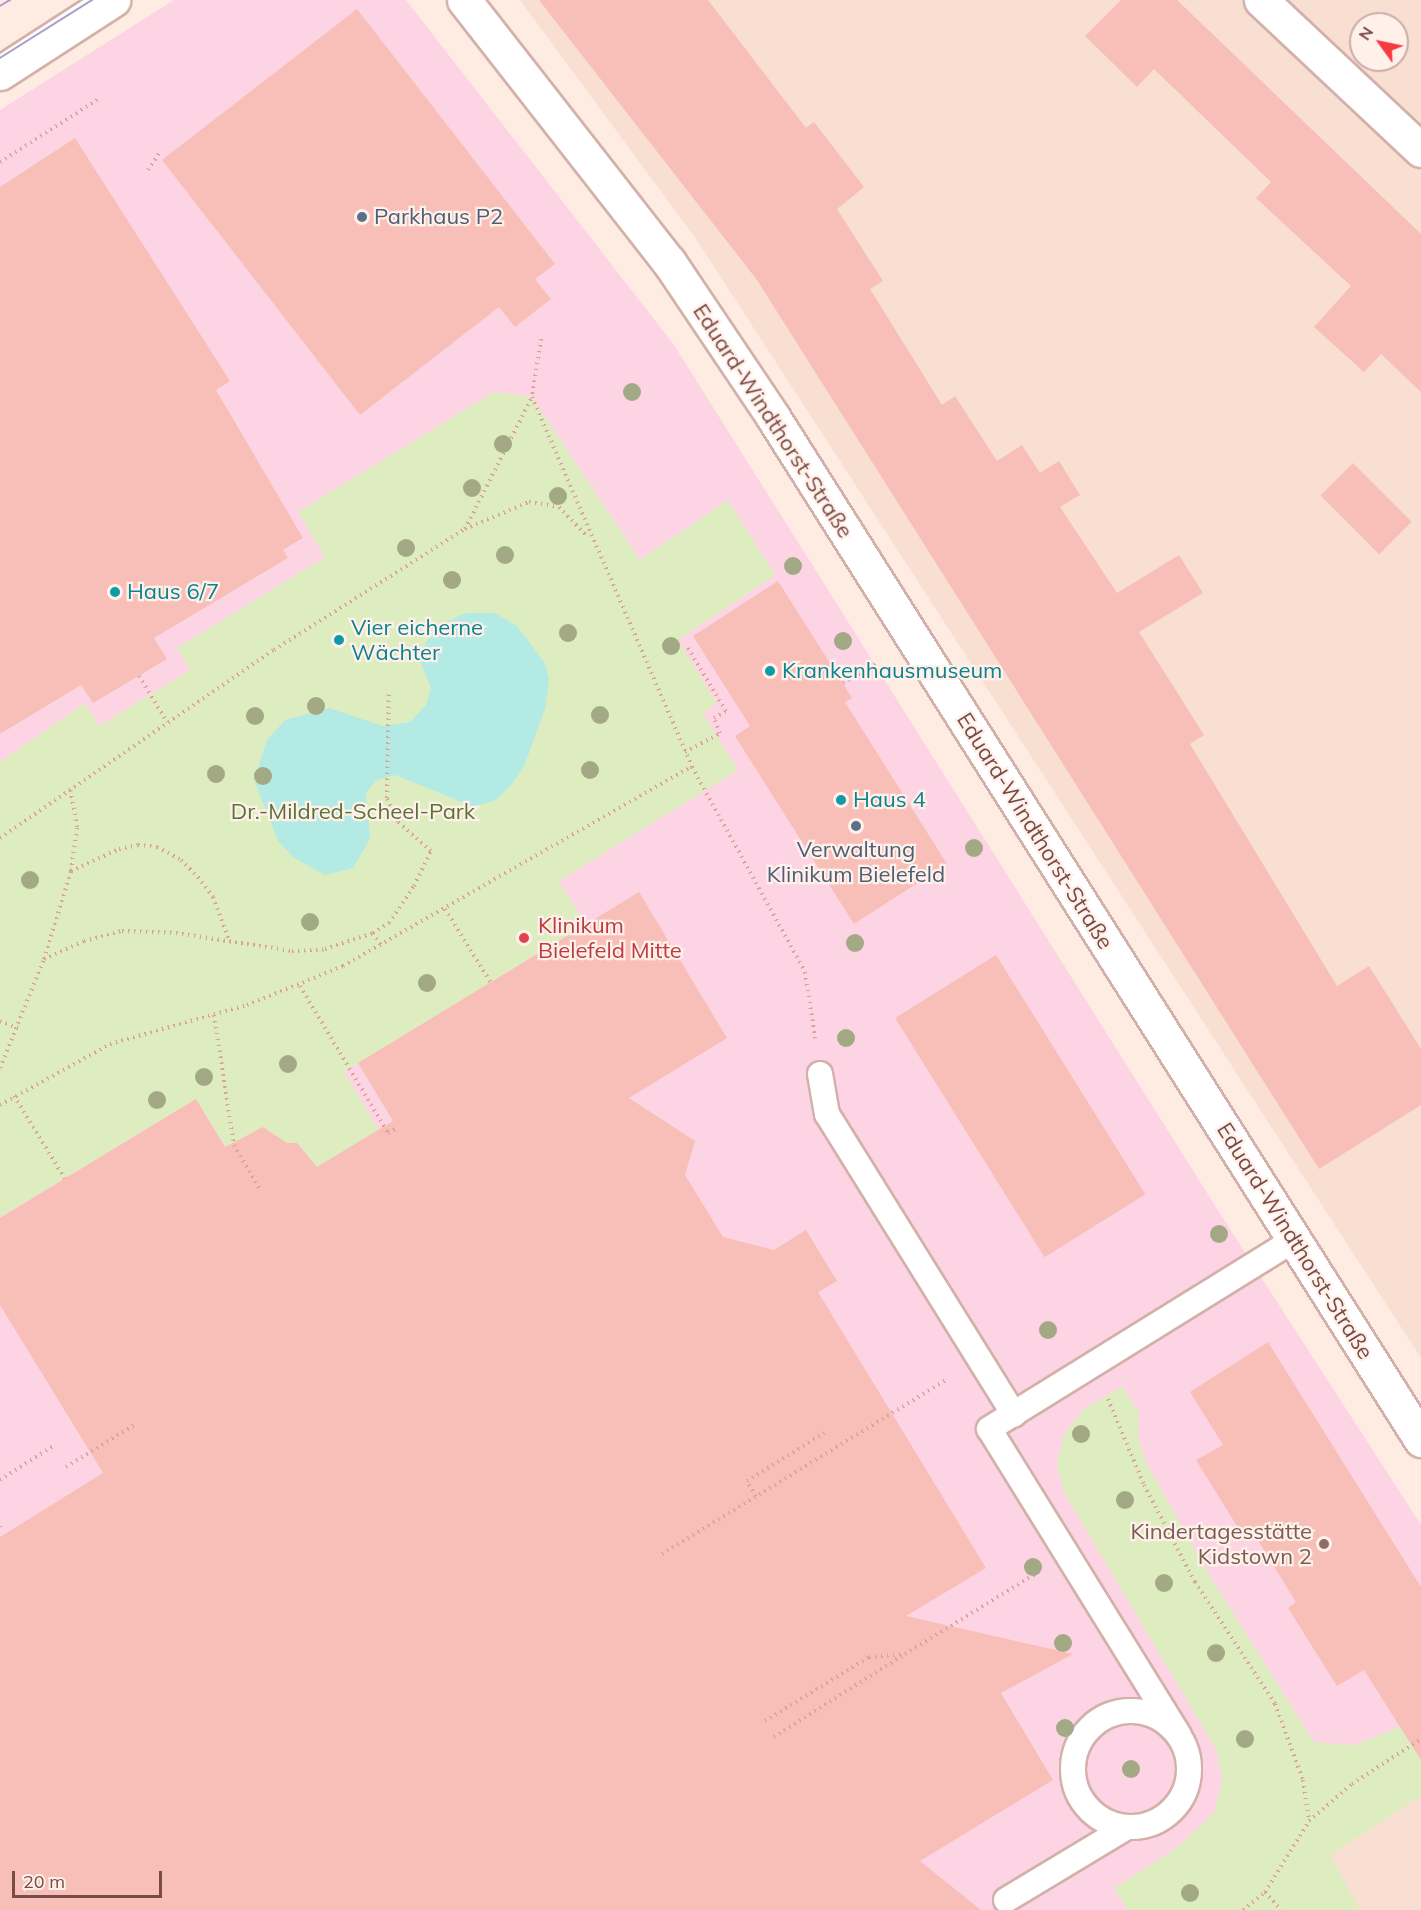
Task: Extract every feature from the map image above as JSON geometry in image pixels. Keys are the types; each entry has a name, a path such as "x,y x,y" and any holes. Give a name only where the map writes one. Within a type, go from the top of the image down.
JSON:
{"street":[{"path":"0,73 113,0"},
{"name":"Eduard-Windthorst-Straße","path":"464,0 682,281 773,417 1421,1440"},
{"path":"1261,0 1421,150"}],"lane":[{"path":"820,1074 827,1114 1014,1414"},
{"path":"1179,1735 1164,1720 1146,1712 1125,1710 1106,1716 1089,1728 1078,1745 1073,1764 1074,1785 1083,1803 1096,1816 1127,1827 1149,1825 1178,1804 1190,1769 1179,1735 989,1429 1294,1240"},
{"path":"1006,1900 1127,1827"}],"path":[{"path":"0,162 100,98"},
{"path":"148,170 159,153"},
{"path":"465,529 532,397 541,339"},
{"path":"532,397 592,544 685,752 805,972 820,1074"},
{"path":"0,838 167,722 465,529 513,506 545,503 559,507 579,523 592,544"},
{"path":"685,752 720,733 714,718 726,711 686,645"},
{"path":"843,683 864,671"},
{"path":"140,676 167,722"},
{"path":"44,959 84,941 122,931 229,940 292,951 325,949 373,933 400,908 431,851 398,822 389,805 386,786 391,721 389,693"},
{"path":"0,1105 110,1044 214,1015 300,986 381,946 692,766"},
{"path":"0,1068 44,959 71,871 77,827 70,788"},
{"path":"71,871 138,843 157,847 181,860 198,877 213,897 229,940"},
{"path":"445,909 491,982"},
{"path":"373,933 381,946"},
{"path":"300,986 388,1133 397,1128"},
{"path":"214,1015 234,1145 259,1188"},
{"path":"0,1021 18,1028"},
{"path":"14,1096 65,1179"},
{"path":"662,1554 979,1360"},
{"path":"1092,1365 1144,1485 1195,1582 1275,1704 1303,1780 1309,1821"},
{"path":"66,1467 136,1424"},
{"path":"756,1496 747,1481 824,1433"},
{"path":"0,1480 53,1446"},
{"path":"774,1737 1067,1554"},
{"path":"765,1721 869,1658 905,1654"},
{"path":"1243,1910 1265,1892 1309,1821 1352,1784 1421,1739"},
{"path":"1265,1892 1281,1910"}],"shaded area":[{"name":"Klinikum Bielefeld Mitte","path":"174,0 406,0 674,345 1219,1212 1421,1525 1421,1796 1330,1855 1360,1910 0,1910 0,110"},
{"path":"520,0 1421,0 1421,1358 696,239"},
{"path":"1421,1796 1421,1910 1360,1910 1330,1855"}],"green space":[{"name":"Dr.-Mildred-Scheel-Park","path":"494,392 532,397 640,560 728,500 775,575 678,640 717,703 703,714 738,770 559,881 586,924 344,1072 386,1142 365,1185 344,1151 313,1169 297,1141 284,1150 274,1134 264,1129 249,1135 244,1145 224,1145 196,1099 0,1217 0,762 85,703 99,726 190,670 177,648 325,557 298,512"},
{"path":"1122,1386 1139,1413 1138,1437 1146,1462 1208,1573 1314,1742 1354,1745 1394,1729 1421,1711 1421,1796 1330,1855 1360,1910 1128,1910 1114,1888 1174,1850 1214,1813 1222,1780 1217,1751 1064,1492 1057,1464 1064,1434 1084,1409"}],"water":[{"path":"466,613 495,613 517,626 545,663 549,679 545,709 525,764 513,783 496,800 474,807 395,775 376,780 366,793 370,839 353,868 325,875 294,858 278,841 254,780 267,740 285,720 329,708 383,726 410,722 426,705 431,688 419,659 426,642 441,624"}],"building":[{"path":"539,0 708,0 806,128 814,122 864,187 837,209 883,281 870,289 942,405 955,396 997,461 1022,445 1040,473 1059,461 1080,495 1060,507 1117,593 1179,555 1203,593 1139,632 1204,735 1190,744 1337,986 1369,966 1421,1049 1421,1105 1319,1169 757,280"},
{"path":"1121,0 1177,0 1421,234 1421,392 1381,354 1364,372 1314,327 1351,286 1256,198 1271,182 1154,69 1137,87 1085,36"},
{"name":"Parkhaus P2","path":"357,9 555,264 535,279 551,299 515,327 499,307 360,415 162,160"},
{"path":"75,138 230,381 216,390 303,538 283,550 288,558 154,638 167,659 93,703 81,685 0,734 0,187"},
{"path":"1353,463 1412,522 1379,554 1320,496"},
{"name":"Haus 4","path":"778,581 852,698 845,702 947,864 854,924 735,736 750,726 693,636"},
{"path":"639,892 727,1038 629,1098 695,1141 685,1175 723,1237 774,1250 806,1230 837,1281 818,1292 986,1568 906,1616 1073,1654 1001,1693 1053,1780 920,1861 981,1910 0,1910 0,1537 103,1473 0,1305 0,1218 196,1099 225,1147 263,1127 287,1143 297,1143 317,1167 393,1121 358,1063"},
{"path":"996,955 1145,1194 1045,1257 895,1018"},
{"path":"1268,1342 1421,1587 1421,1760 1364,1670 1337,1686 1288,1608 1296,1602 1254,1534 1245,1539 1196,1460 1223,1445 1190,1392"}],"tram line":[{"path":"0,6 10,0"},
{"path":"0,58 92,0"}],"place":[{"name":"Parkhaus P2","path":"362,217"},
{"name":"Haus 6/7","path":"115,592"},
{"name":"Vier eicherne Wächter","path":"339,640"},
{"name":"Krankenhausmuseum","path":"770,671"},
{"name":"Haus 4","path":"841,800"},
{"name":"Verwaltung Klinikum Bielefeld","path":"856,826"},
{"name":"Klinikum Bielefeld Mitte","path":"524,938"},
{"name":"Kindertagesstätte Kidstown 2","path":"1324,1544"}]}
